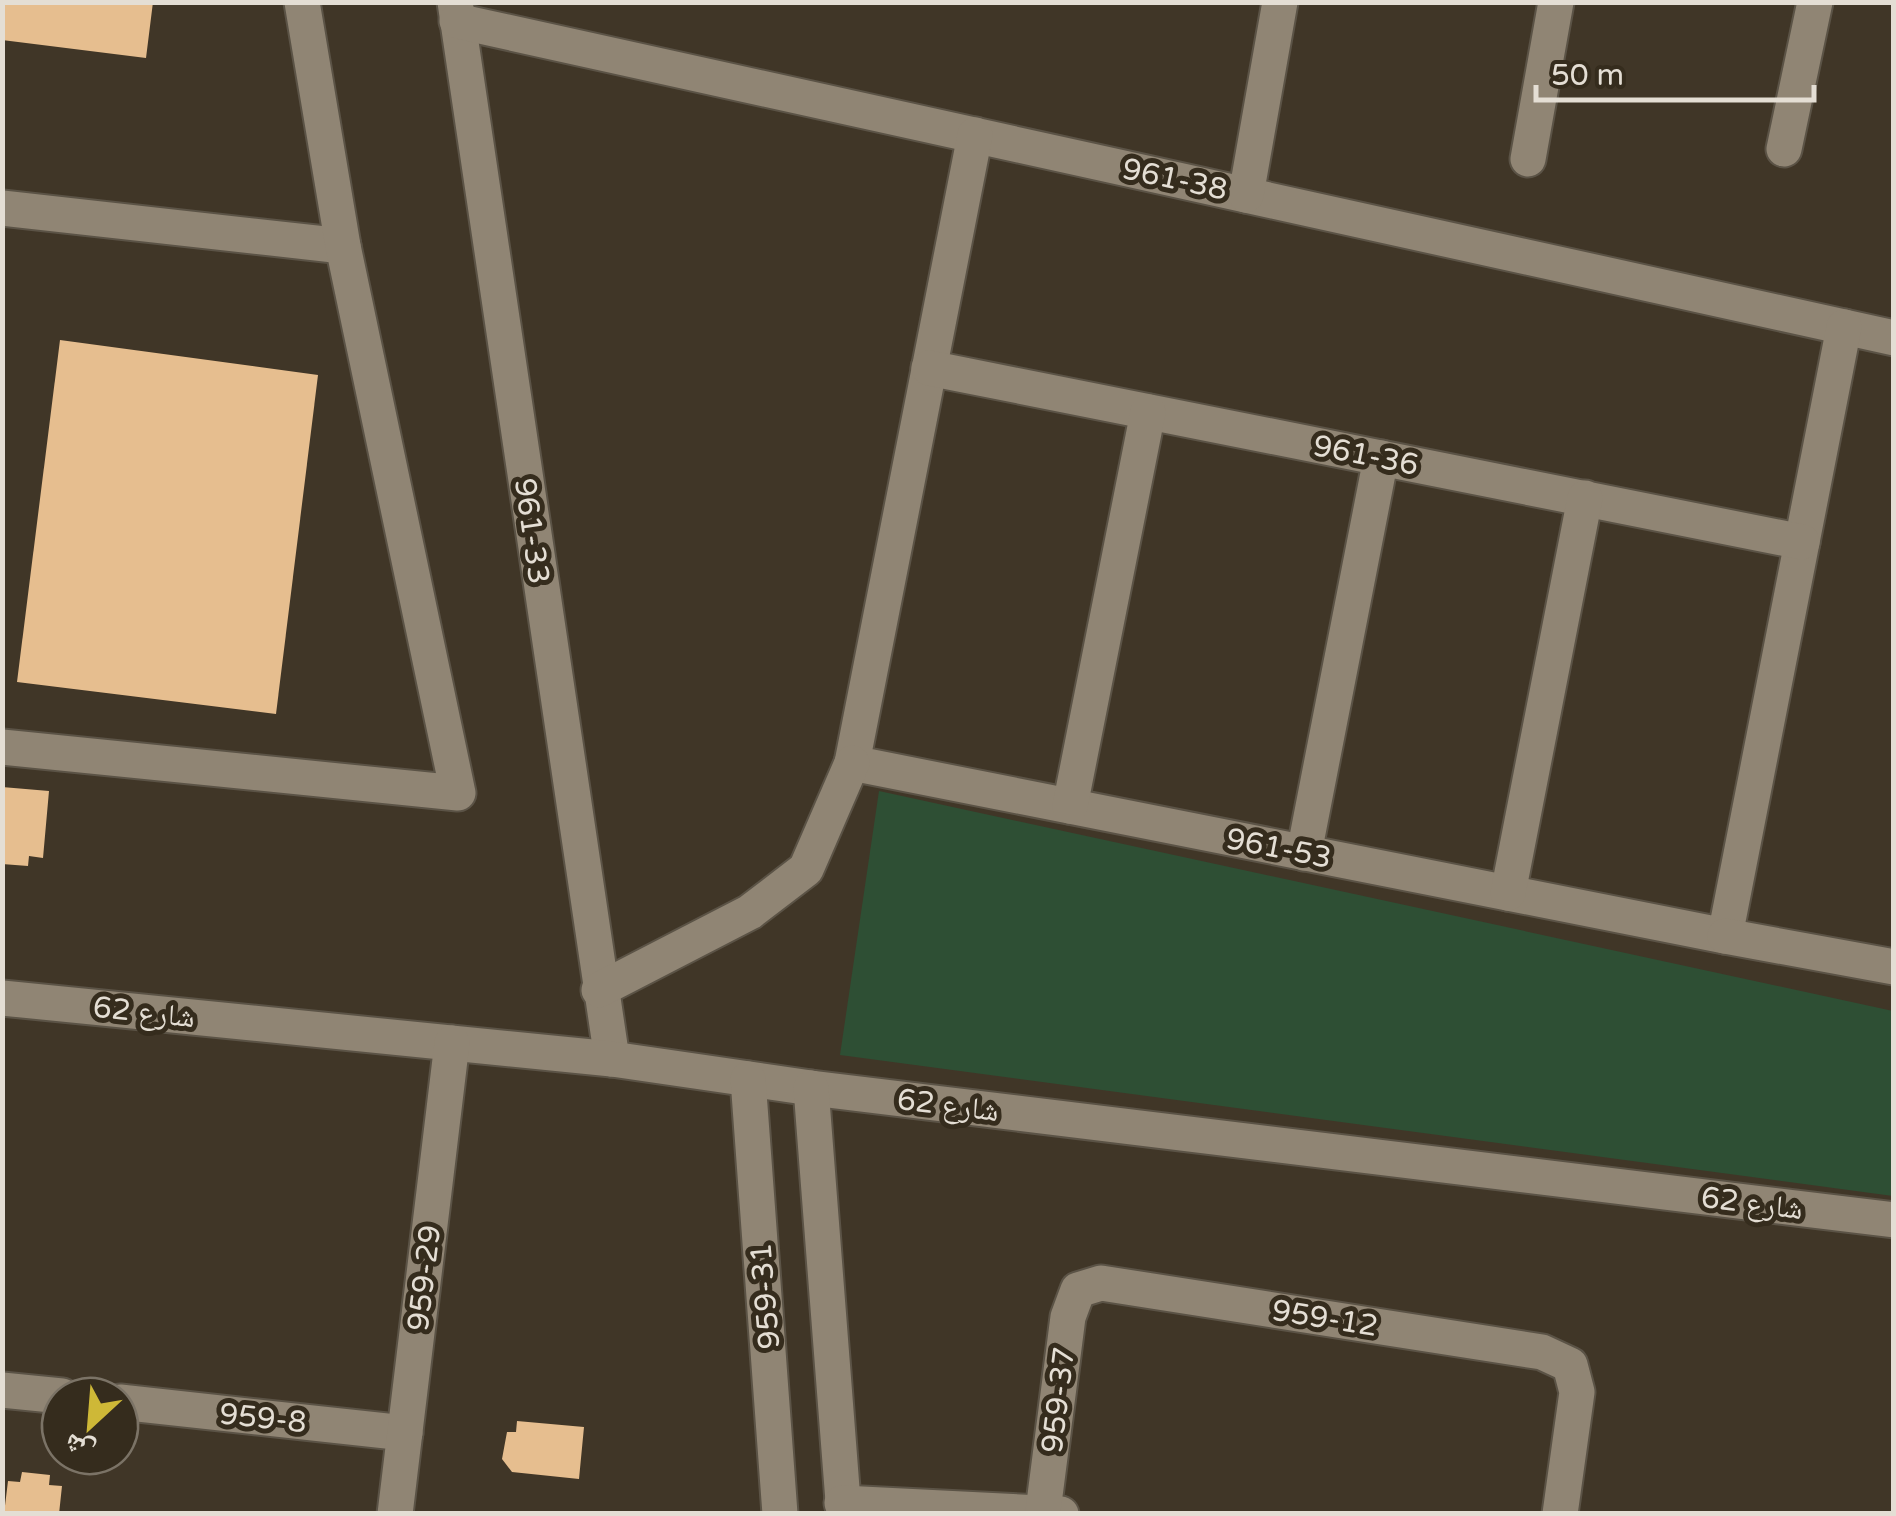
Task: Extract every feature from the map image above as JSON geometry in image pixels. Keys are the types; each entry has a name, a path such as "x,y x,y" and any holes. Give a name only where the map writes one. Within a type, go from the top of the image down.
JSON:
{"street":[{"path":"2,747 458,792 343,246 302,2"},
{"path":"1246,195 1280,2"},
{"path":"1528,159 1556,2"},
{"path":"1784,149 1815,2"},
{"name":"961-38","path":"456,12 975,135 1894,338"},
{"name":"961-33","path":"456,12 612,1059"},
{"path":"599,990 750,912 806,869 852,763 975,135"},
{"path":"2,208 343,246"},
{"path":"1725,936 1844,327"},
{"name":"961-36","path":"929,368 1802,542"},
{"path":"1070,806 1148,412"},
{"path":"1304,853 1382,458"},
{"path":"1508,893 1585,498"},
{"name":"961-53","path":"852,763 1894,967"},
{"name":"شارع 62","path":"2,998 612,1059 811,1088 1894,1220"},
{"name":"959-29","path":"395,1514 452,1043"},
{"name":"959-31","path":"748,1079 780,1514"},
{"name":"959-31","path":"811,1088 843,1508"},
{"name":"959-12","path":"1078,1290 1101,1283 1542,1352 1570,1365 1577,1392 1560,1514"},
{"name":"959-37","path":"1052,1512 1068,1317 1078,1290"},
{"path":"2,1390 40,1394"},
{"name":"959-8","path":"140,1404 405,1433"},
{"path":"843,1508 1052,1512"}],"green space":[{"path":"879,791 1893,1011 1893,1196 840,1055"}],"building":[{"path":"2,2 153,2 146,58 2,40"},
{"path":"60,340 318,375 276,714 17,682"},
{"path":"2,787 49,791 43,858 29,856 28,866 2,864"},
{"path":"517,1421 584,1427 579,1479 512,1472 502,1459 507,1432 516,1432"},
{"path":"22,1472 50,1476 49,1485 62,1486 59,1514 4,1514 8,1481 20,1482"}]}
